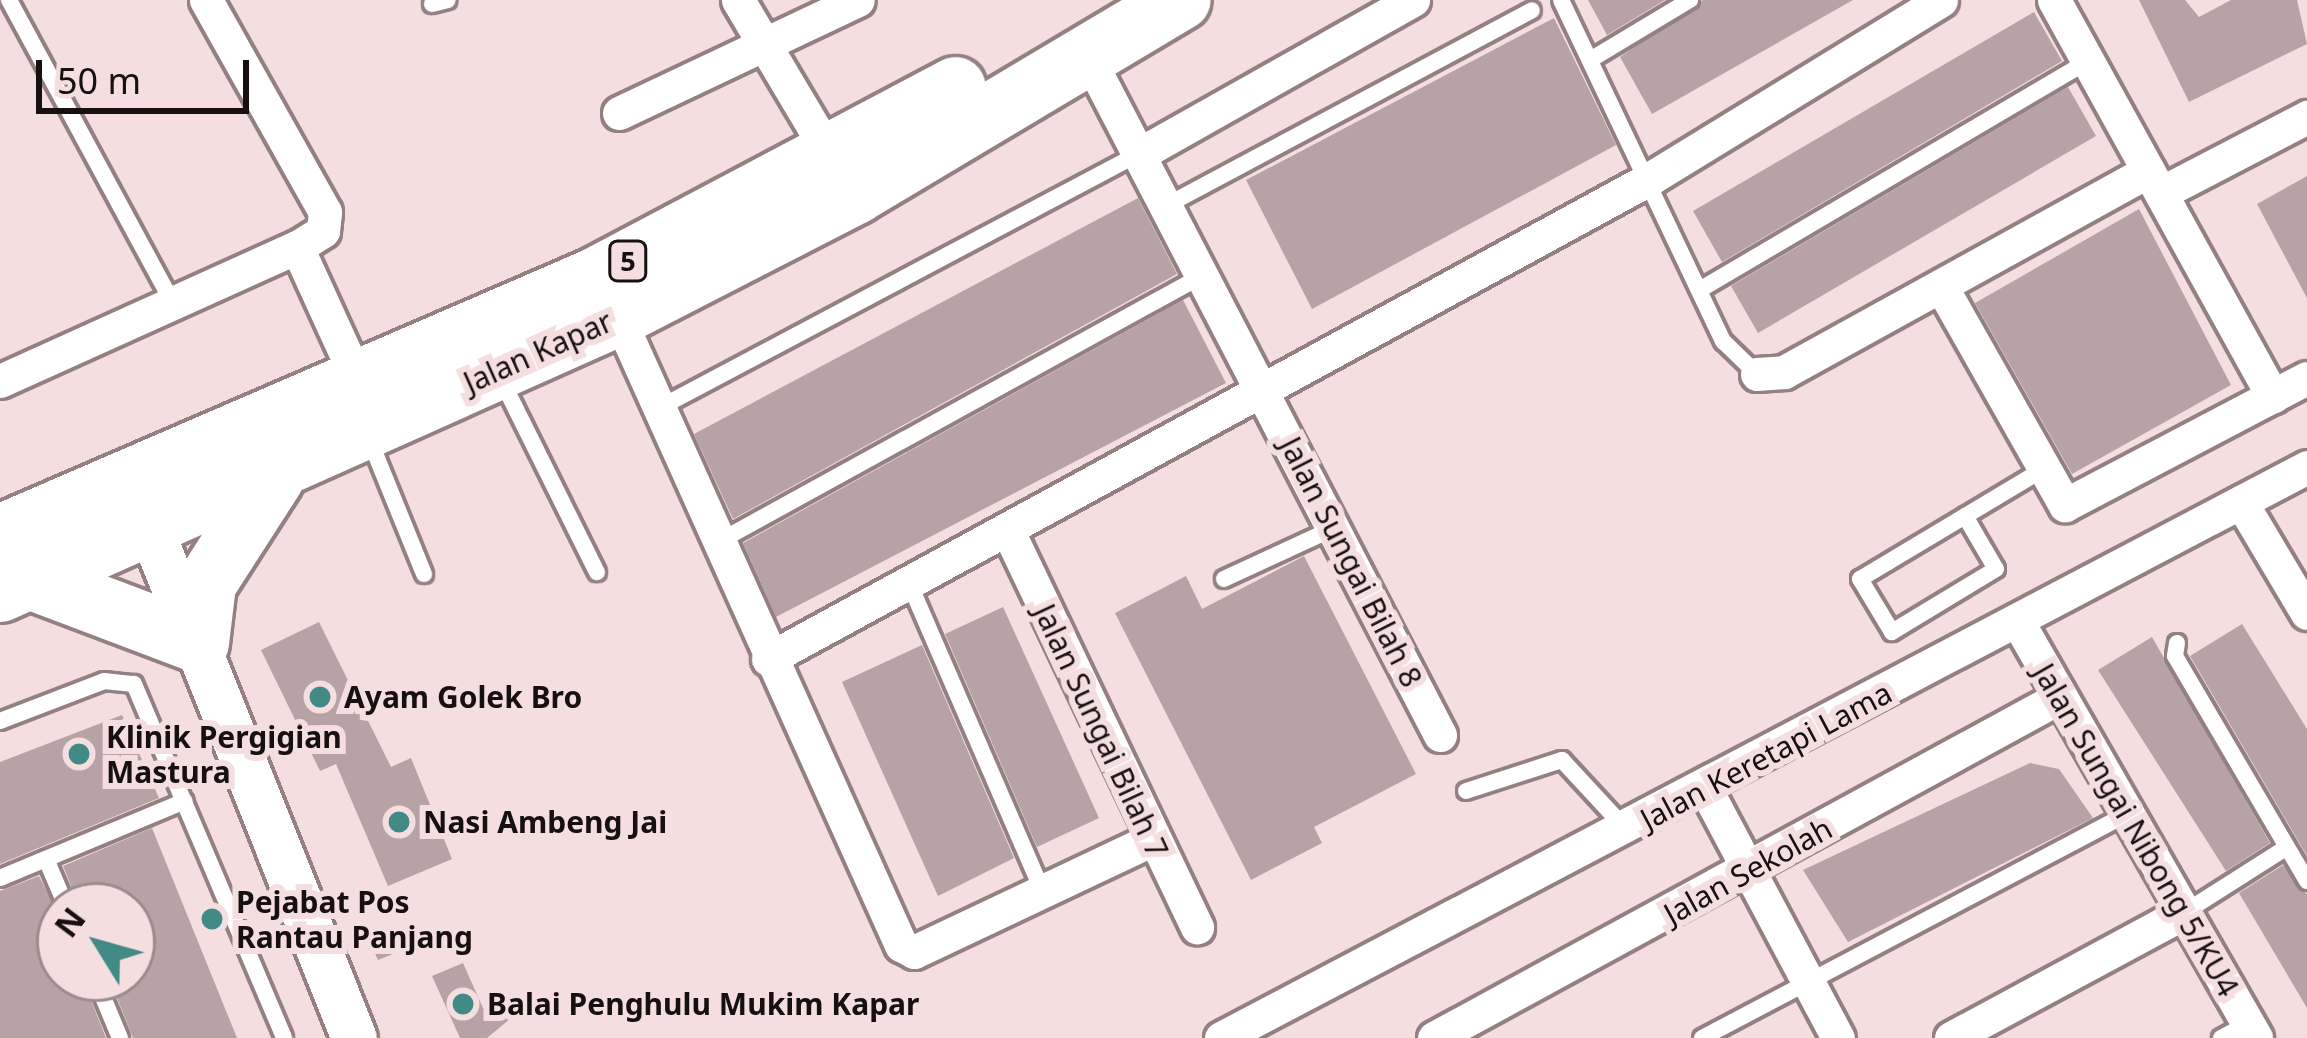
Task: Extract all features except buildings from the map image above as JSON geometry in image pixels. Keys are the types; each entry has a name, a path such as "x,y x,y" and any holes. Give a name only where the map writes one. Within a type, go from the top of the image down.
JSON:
{"highway":[{"name":"Jalan Kapar","path":"10,569 363,408 832,158 1105,0"},
{"name":"Jalan Kapar","path":"143,508 277,473 363,408 496,371 618,316 1088,57 1181,0"},
{"path":"10,569 199,643 206,584 277,473"}],"street":[{"path":"0,380 323,232 325,212 206,0"},
{"path":"738,0 832,158"},
{"path":"1143,152 1413,0"},
{"path":"768,659 1009,533 1651,178 1941,0"},
{"path":"2054,0 2273,397"},
{"path":"619,113 836,5"},
{"name":"Jalan Sungai Bilah 8","path":"1088,57 1172,203 1330,530 1440,735"},
{"path":"1756,374 1784,372 1941,286 2154,182 2307,117"},
{"path":"297,247 363,408"},
{"path":"1941,286 2037,472 2065,505 2082,502 2307,378"},
{"path":"618,316 768,659 901,945 914,952 1151,840"},
{"name":"Jalan Keretapi Lama","path":"1221,1038 1626,830 2307,467"},
{"path":"2241,502 2307,613"},
{"path":"143,508 354,1038"},
{"name":"Jalan Sungai Bilah 7","path":"1009,533 1151,840 1197,928"},
{"name":"Jalan Sungai Nibong 5/KU4","path":"2018,622 2058,698 2132,812 2242,1033"},
{"name":"Jalan Sekolah","path":"1434,1038 1750,872 2058,698"},
{"path":"1705,788 1838,1038"},
{"path":"1951,1038 2185,912"}],"lane":[{"path":"9,0 172,303"},
{"path":"1561,0 1651,178 1723,341 1756,374"},
{"path":"1590,60 1690,0"},
{"path":"1172,203 1532,10"},
{"path":"1701,289 2088,61"},
{"path":"658,408 1143,152"},
{"path":"717,542 1208,273"},
{"path":"496,371 597,572"},
{"path":"363,408 424,574"},
{"path":"1965,516 1996,569 1892,632 1860,579 2037,472"},
{"path":"1224,579 1330,530"},
{"path":"910,585 1043,892"},
{"path":"2177,643 2284,848 2307,881"},
{"path":"0,721 104,681 134,684 284,1038"},
{"path":"1466,791 1562,760 1626,830"},
{"path":"0,878 185,801"},
{"path":"1702,1038 2132,812"},
{"path":"2185,912 2284,848"},
{"path":"46,859 56,882"},
{"path":"105,1002 120,1038"}],"place":[{"name":"Ayam Golek Bro","path":"320,697"},
{"name":"Klinik Pergigian Mastura","path":"79,754"},
{"name":"Nasi Ambeng Jai","path":"399,822"},
{"name":"Pejabat Pos Rantau Panjang","path":"212,919"},
{"name":"Balai Penghulu Mukim Kapar","path":"463,1004"}]}
